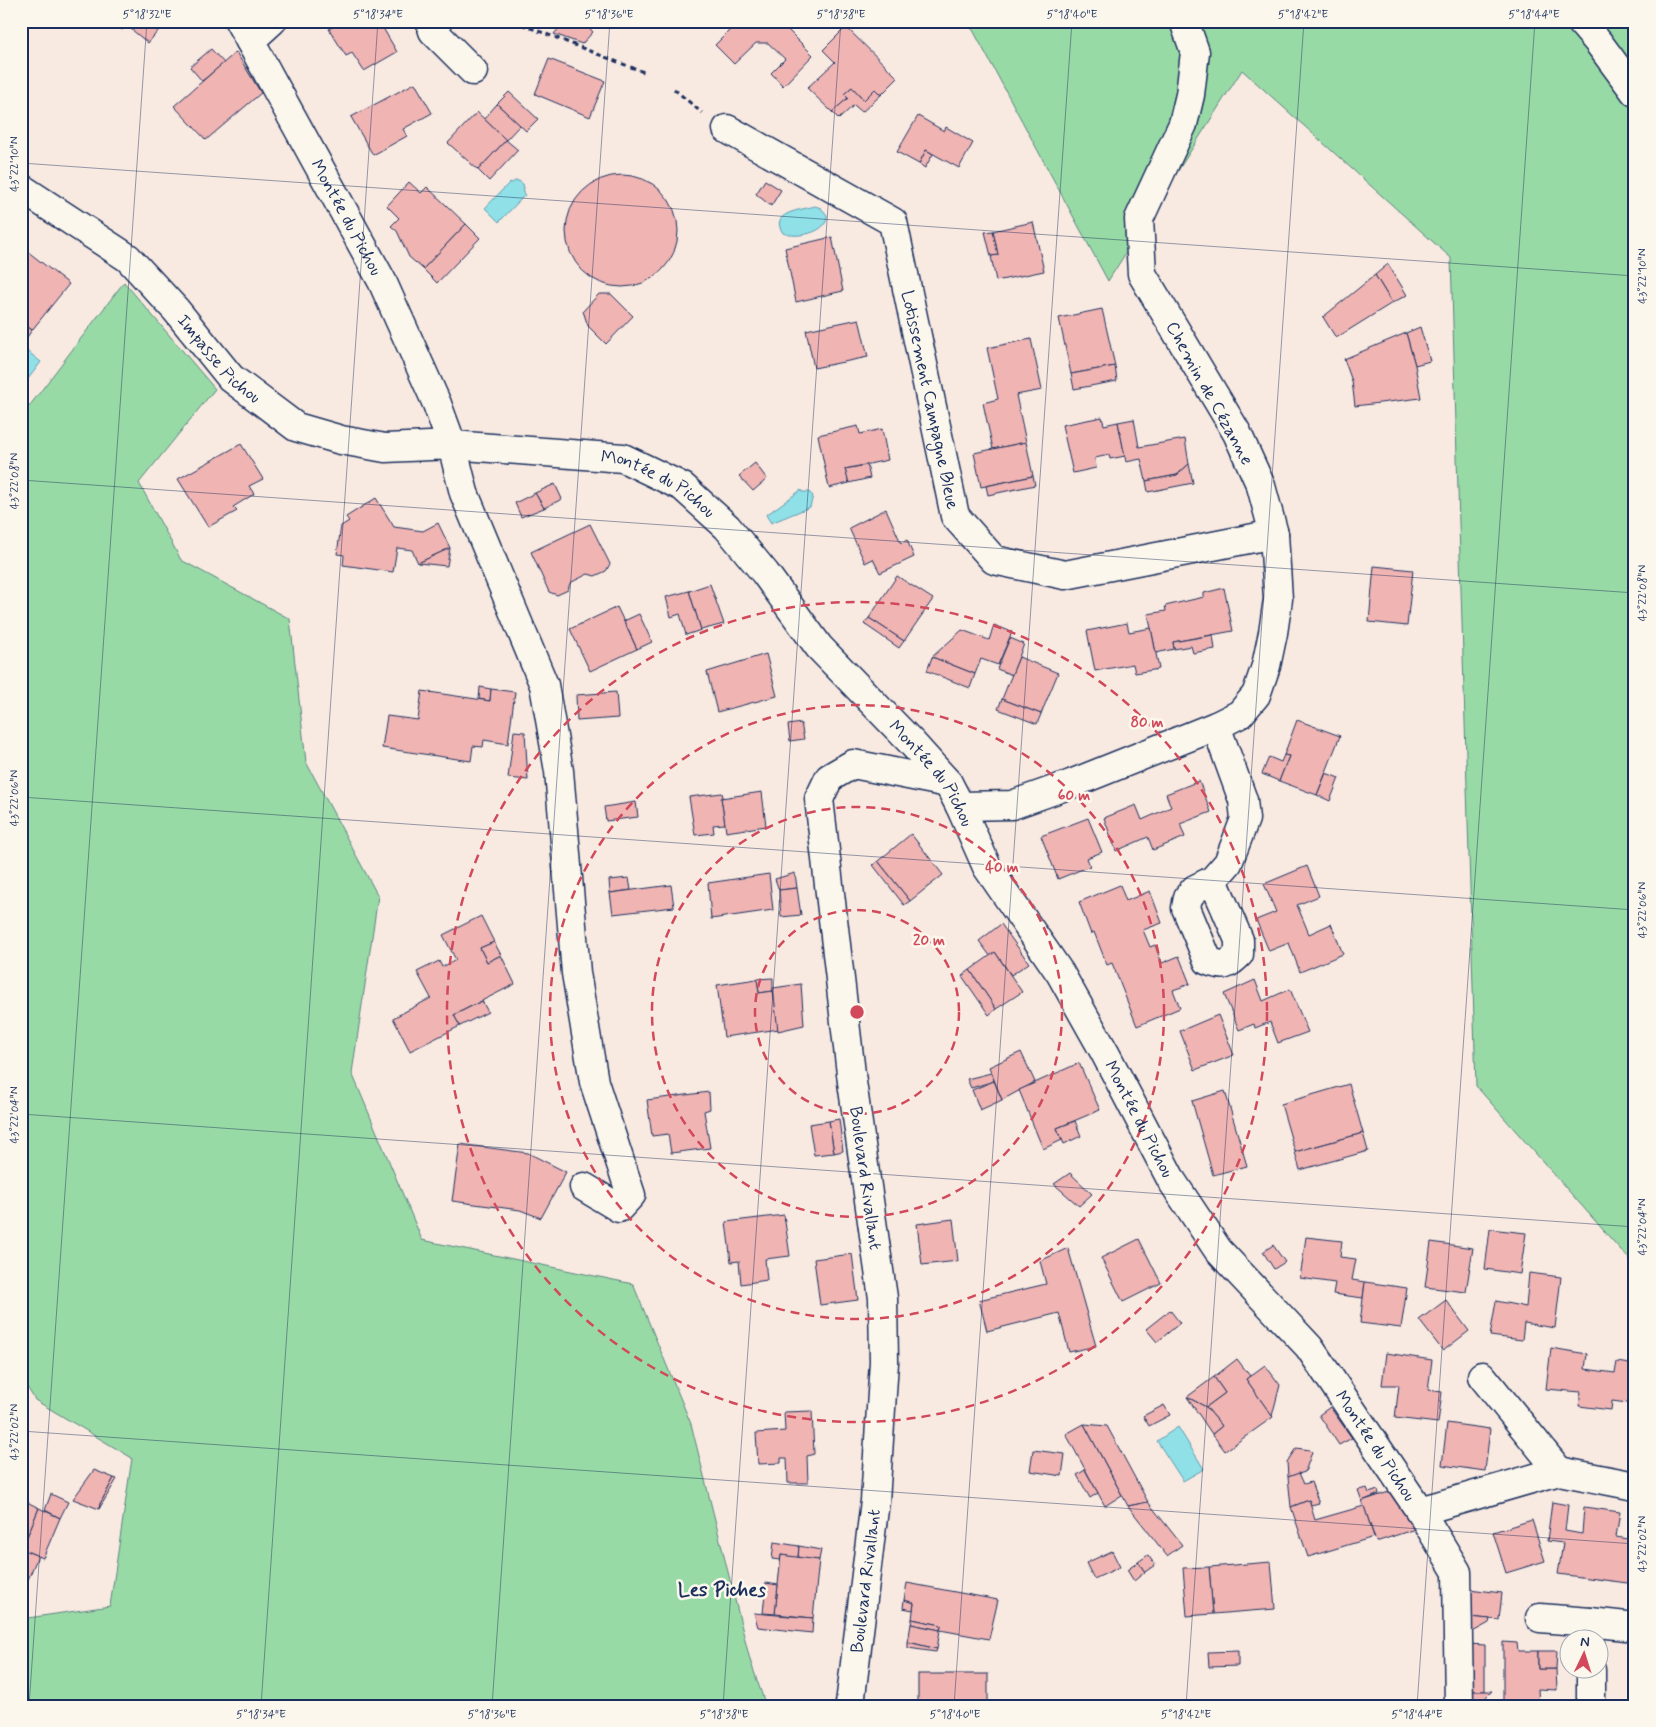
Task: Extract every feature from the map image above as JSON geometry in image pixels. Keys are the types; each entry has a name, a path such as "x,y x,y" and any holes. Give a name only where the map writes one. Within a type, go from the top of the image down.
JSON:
{"street":[{"path":"245,31 272,21"},
{"path":"430,21 433,31 473,71"},
{"name":"Chemin de Cézanne","path":"954,794 1012,805 1071,784 1216,726 1240,714 1256,695 1266,666 1278,600 1274,534 1261,486 1237,433 1142,274 1139,219 1183,124 1190,95 1195,52 1184,21"},
{"path":"1580,21 1635,92"},
{"name":"Montée du Pichou","path":"245,31 382,281 437,404 452,445 623,458 683,486 727,527 765,573 819,647 912,742 954,794 987,867 1060,973 1177,1189 1218,1250 1309,1348 1420,1511 1457,1572 1459,1706"},
{"name":"Lotissement Campagne Bleue","path":"727,129 893,222 955,516 994,560 1065,575 1274,534"},
{"name":"Impasse Pichou","path":"21,188 128,258 176,310 231,378 296,427 341,440 385,448 452,445"},
{"path":"452,445 464,494 544,684 559,771 576,973 594,1082 631,1194 619,1208 584,1187"},
{"path":"1213,880 1228,863 1245,819 1242,800 1216,726"},
{"name":"Boulevard Rivallant","path":"850,1704 876,1501 884,1362 883,1298 852,1082 819,798 829,778 853,764 954,794"},
{"path":"1482,1376 1559,1470"},
{"path":"1420,1511 1559,1470 1635,1486"},
{"path":"1540,1618 1586,1630"},
{"path":"1601,1630 1635,1627"},
{"path":"1591,1680 1591,1706"}],"path":[{"path":"513,21 646,73"}],"green space":[{"path":"962,21 1635,21 1635,1266 1476,1086 1451,258 1242,70 1108,281 973,30"},
{"path":"124,282 215,389 139,483 181,560 290,619 306,762 378,896 352,1073 422,1240 633,1284 691,1424 750,1660 766,1706 24,1706 21,1674 21,1619 110,1606 132,1458 35,1400 21,1377 21,417"}],"water":[{"path":"515,181 523,184 523,193 525,195 499,222 485,208 510,182"},
{"path":"815,206 821,208 827,215 823,226 803,235 783,233 780,220 783,216"},
{"path":"21,346 41,362 28,379 21,374"},
{"path":"801,490 802,492 809,492 813,496 810,507 771,523 766,515"},
{"path":"1178,1427 1204,1469 1183,1481 1157,1441"}],"building":[{"path":"112,21 130,21 122,30"},
{"path":"130,21 147,21 159,30 148,43 126,25"},
{"path":"147,21 167,21 159,30"},
{"path":"342,21 370,21 371,23 379,21 397,52 364,71 352,53 346,56 329,29"},
{"path":"565,21 577,21 578,23 583,21 593,32 582,44 554,34"},
{"path":"739,21 779,21 813,55 783,86 771,73 785,59 768,43 756,43 734,64 715,45"},
{"path":"846,27 898,78 881,95 875,89 864,100 852,87 844,94 848,98 832,112 807,88 835,62 823,50"},
{"path":"211,49 224,63 202,81 190,67"},
{"path":"236,52 261,93 206,140 174,106"},
{"path":"549,59 605,81 590,117 535,94"},
{"path":"415,83 432,113 403,129 407,136 373,155 351,117"},
{"path":"852,87 864,100 875,89 881,95 862,112 854,105 839,119 832,112 848,98 844,94"},
{"path":"509,92 538,119 526,131 497,104"},
{"path":"497,104 520,125 506,140 484,119"},
{"path":"477,112 506,140 478,170 448,143"},
{"path":"918,116 944,131 946,127 973,143 959,168 926,150 919,164 897,152"},
{"path":"506,140 518,150 489,181 478,170"},
{"path":"926,150 933,154 925,168 919,164"},
{"path":"622,175 633,176 643,180 661,192 673,210 677,220 677,242 673,252 661,270 643,282 633,286 622,287 611,286 601,282 583,270 571,252 567,242 566,231 567,220 571,210 583,192 601,180 611,176"},
{"path":"765,180 781,190 771,206 756,194"},
{"path":"409,182 421,193 427,187 466,224 423,269 409,257 397,231 391,226 399,218 387,206"},
{"path":"1033,222 1044,271 996,281 991,256 998,255 993,231"},
{"path":"466,224 480,238 437,283 423,269"},
{"path":"993,231 998,255 991,256 985,232"},
{"path":"832,237 843,291 796,302 785,248"},
{"path":"27,251 69,284 32,330 21,322 21,259"},
{"path":"1388,264 1407,295 1392,303 1375,275"},
{"path":"1375,275 1392,303 1336,338 1323,317"},
{"path":"599,294 611,294 633,316 606,344 588,326 583,311"},
{"path":"1102,309 1115,366 1071,374 1059,318"},
{"path":"859,319 868,357 814,368 806,330"},
{"path":"21,322 32,330 25,340 21,338"},
{"path":"1420,327 1430,361 1415,365 1406,333"},
{"path":"1406,333 1415,365 1421,398 1355,406 1352,381 1344,359"},
{"path":"1031,339 1042,390 1016,395 1026,442 993,449 983,403 998,399 987,348"},
{"path":"1115,366 1117,381 1074,389 1071,374"},
{"path":"1102,417 1104,425 1118,422 1125,456 1110,459 1109,455 1095,458 1096,468 1073,473 1062,425"},
{"path":"1134,419 1139,447 1185,439 1189,464 1177,475 1146,481 1141,459 1126,462 1118,422"},
{"path":"858,426 860,434 882,429 888,460 845,469 849,483 829,488 818,435"},
{"path":"1026,442 1033,476 981,487 974,453"},
{"path":"241,444 263,479 249,486 254,494 233,507 237,511 208,527 178,479"},
{"path":"755,463 767,479 753,491 739,476"},
{"path":"1189,464 1193,483 1148,492 1146,481 1177,475"},
{"path":"867,465 870,478 849,483 845,469"},
{"path":"1033,476 1035,485 988,495 986,486"},
{"path":"555,484 562,499 544,508 535,493"},
{"path":"535,493 544,508 521,517 515,503"},
{"path":"376,498 394,527 423,531 438,523 450,548 418,563 412,550 397,548 393,572 343,565 344,555 337,554 341,526 349,521 346,517"},
{"path":"886,509 901,543 907,540 914,557 880,573 873,559 865,563 849,528"},
{"path":"590,524 610,564 606,571 595,576 588,574 570,583 568,590 557,595 549,592 531,552"},
{"path":"450,548 447,566 418,563"},
{"path":"1374,566 1413,570 1407,626 1369,622"},
{"path":"897,576 933,599 904,641 869,618"},
{"path":"710,584 724,624 701,630 689,591"},
{"path":"1224,588 1233,631 1173,642 1174,649 1156,653 1148,614 1166,611 1165,606 1204,597 1204,593"},
{"path":"689,591 701,630 686,635 680,614 671,617 666,597"},
{"path":"617,607 637,649 590,671 570,629"},
{"path":"639,614 652,642 637,649 624,621"},
{"path":"869,618 904,641 899,648 864,624"},
{"path":"1127,623 1129,632 1151,628 1159,669 1135,673 1133,664 1095,671 1087,631"},
{"path":"994,625 1012,632 998,665 981,659 975,674 932,657 962,630 989,640"},
{"path":"1213,635 1215,649 1193,653 1191,646 1174,649 1173,642"},
{"path":"1010,638 1024,644 1012,675 997,669"},
{"path":"766,654 777,696 717,712 707,672"},
{"path":"932,657 975,674 970,688 927,671"},
{"path":"1019,657 1058,673 1041,714 1002,699"},
{"path":"480,687 491,689 490,701 479,699"},
{"path":"491,689 515,692 508,744 484,740 483,747 473,746 471,761 382,748 387,716 418,720 422,691 490,701"},
{"path":"616,692 618,718 577,721 576,695"},
{"path":"1002,699 1041,714 1037,724 998,709"},
{"path":"1297,720 1340,736 1317,795 1279,781 1289,756 1284,755"},
{"path":"801,723 804,739 790,741 788,725"},
{"path":"514,731 525,732 528,780 508,778"},
{"path":"1284,755 1289,756 1279,781 1262,774 1269,757 1281,762"},
{"path":"1326,773 1339,778 1330,801 1317,795"},
{"path":"1199,781 1211,812 1180,824 1185,837 1153,850 1148,837 1116,851 1104,818 1136,805 1142,820 1171,807 1166,794"},
{"path":"762,792 766,826 726,832 721,798"},
{"path":"722,793 725,824 713,825 714,833 695,835 689,797"},
{"path":"636,802 638,817 606,821 604,807"},
{"path":"1088,818 1102,852 1087,858 1090,866 1058,879 1041,836"},
{"path":"911,834 943,875 910,901 878,861"},
{"path":"878,861 910,901 904,905 873,865"},
{"path":"1307,866 1319,896 1297,905 1309,934 1331,924 1343,954 1300,972 1289,943 1269,951 1256,920 1276,912 1264,884"},
{"path":"795,873 797,888 779,890 775,879"},
{"path":"769,874 773,910 711,919 708,883"},
{"path":"629,878 631,890 610,893 609,880"},
{"path":"671,885 674,907 613,914 610,893"},
{"path":"1120,885 1126,901 1150,891 1162,923 1143,930 1150,947 1155,945 1162,963 1179,956 1190,984 1173,990 1180,1008 1137,1026 1112,963 1107,965 1094,932 1091,934 1079,902"},
{"path":"797,888 801,915 781,917 779,890"},
{"path":"481,916 494,942 480,948 487,962 501,955 515,984 454,1015 460,1026 410,1051 393,1018 431,998 417,972 439,961 442,967 456,960 443,935"},
{"path":"1001,924 1029,963 1011,975 995,952 991,957 979,941"},
{"path":"494,942 501,955 487,962 480,948"},
{"path":"995,952 1022,992 996,1009 970,970"},
{"path":"970,970 996,1009 989,1015 962,976"},
{"path":"773,978 773,991 759,993 757,979"},
{"path":"757,979 759,993 773,991 779,1029 724,1037 717,985"},
{"path":"1255,980 1263,1001 1290,989 1308,1032 1278,1043 1270,1022 1255,1028 1254,1024 1239,1030 1224,994"},
{"path":"801,984 804,1025 778,1031 773,988"},
{"path":"482,1001 488,1012 460,1026 454,1015"},
{"path":"1218,1015 1234,1055 1195,1070 1180,1031"},
{"path":"1021,1052 1035,1082 1002,1100 989,1067"},
{"path":"1079,1063 1100,1110 1057,1128 1062,1140 1043,1149 1019,1090"},
{"path":"991,1073 994,1081 971,1088 967,1079"},
{"path":"994,1081 1002,1100 980,1110 972,1090"},
{"path":"1349,1084 1363,1133 1295,1152 1281,1104"},
{"path":"1225,1091 1247,1166 1213,1175 1192,1101"},
{"path":"709,1092 710,1109 704,1111 710,1148 671,1153 668,1134 652,1136 647,1100"},
{"path":"839,1119 843,1151 834,1153 829,1121"},
{"path":"829,1121 834,1153 814,1155 809,1124"},
{"path":"1075,1121 1081,1136 1064,1144 1057,1128"},
{"path":"1363,1133 1368,1151 1300,1170 1295,1152"},
{"path":"460,1144 528,1153 566,1172 541,1218 520,1210 452,1201"},
{"path":"1070,1173 1092,1194 1079,1206 1054,1184"},
{"path":"784,1215 790,1256 765,1259 767,1280 741,1284 739,1261 731,1262 726,1222"},
{"path":"953,1219 958,1261 922,1265 917,1224"},
{"path":"1490,1229 1526,1233 1520,1274 1485,1269"},
{"path":"1306,1237 1342,1241 1340,1257 1356,1259 1352,1280 1365,1282 1363,1298 1333,1294 1335,1283 1300,1278"},
{"path":"1139,1239 1161,1283 1123,1302 1101,1258"},
{"path":"1431,1242 1473,1248 1466,1292 1425,1287"},
{"path":"1273,1245 1285,1262 1274,1269 1263,1252"},
{"path":"1068,1248 1096,1346 1069,1352 1059,1313 987,1331 979,1300 1046,1284 1040,1261"},
{"path":"852,1254 858,1300 820,1305 814,1259"},
{"path":"1529,1273 1561,1277 1555,1328 1524,1323 1522,1340 1490,1336 1496,1301 1526,1307"},
{"path":"1365,1282 1407,1288 1401,1328 1360,1323"},
{"path":"1446,1300 1469,1331 1443,1351 1419,1320"},
{"path":"1170,1310 1180,1323 1157,1342 1146,1329"},
{"path":"1551,1348 1587,1354 1585,1369 1615,1373 1617,1362 1635,1365 1635,1404 1612,1401 1611,1410 1579,1406 1581,1392 1546,1389"},
{"path":"1386,1353 1432,1360 1428,1390 1442,1392 1438,1423 1395,1418 1399,1385 1382,1385"},
{"path":"1237,1359 1250,1376 1246,1379 1273,1417 1225,1451 1212,1434 1222,1426 1206,1407 1225,1393 1214,1377"},
{"path":"1265,1365 1280,1385 1272,1416 1246,1379"},
{"path":"1214,1377 1225,1393 1206,1407 1187,1397"},
{"path":"1187,1397 1206,1407 1222,1426 1212,1434"},
{"path":"1164,1405 1170,1415 1149,1426 1143,1416"},
{"path":"1330,1407 1352,1438 1339,1445 1319,1415"},
{"path":"812,1411 814,1454 807,1456 808,1483 788,1483 787,1458 781,1458 781,1463 758,1464 756,1433 785,1431 784,1412"},
{"path":"1447,1423 1490,1429 1485,1471 1442,1465"},
{"path":"1084,1424 1122,1495 1105,1506 1066,1434"},
{"path":"1084,1424 1107,1426 1148,1502 1128,1506"},
{"path":"1296,1448 1312,1452 1305,1472 1288,1477 1287,1462"},
{"path":"1033,1450 1065,1454 1062,1476 1030,1471"},
{"path":"94,1470 114,1478 99,1509 73,1499"},
{"path":"1085,1470 1098,1493 1090,1498 1077,1475"},
{"path":"1299,1473 1304,1484 1311,1482 1319,1503 1311,1505 1309,1500 1291,1507 1288,1477"},
{"path":"114,1478 117,1479 99,1509 100,1504"},
{"path":"1367,1488 1369,1493 1378,1490 1379,1494 1362,1501 1358,1490"},
{"path":"1389,1492 1415,1529 1376,1542 1362,1501"},
{"path":"51,1494 68,1502 60,1518 45,1510"},
{"path":"23,1500 39,1508 22,1549 38,1556 27,1582 21,1579 21,1506"},
{"path":"1309,1500 1315,1520 1364,1506 1374,1537 1308,1557 1291,1507"},
{"path":"1148,1502 1182,1545 1167,1556 1128,1506"},
{"path":"1552,1502 1568,1505 1565,1531 1582,1534 1584,1507 1620,1512 1616,1537 1635,1540 1635,1584 1558,1574 1563,1543 1547,1541"},
{"path":"39,1508 60,1518 43,1558 22,1549"},
{"path":"1532,1520 1545,1561 1506,1573 1493,1532"},
{"path":"774,1542 799,1546 798,1558 781,1555 780,1560 772,1559"},
{"path":"799,1546 821,1550 819,1560 798,1558"},
{"path":"1112,1551 1120,1567 1094,1579 1086,1563"},
{"path":"781,1555 819,1560 813,1618 775,1614"},
{"path":"1148,1555 1155,1565 1145,1572 1138,1562"},
{"path":"1138,1562 1145,1572 1134,1581 1127,1570"},
{"path":"1271,1562 1275,1609 1213,1614 1209,1567"},
{"path":"1209,1567 1213,1614 1187,1616 1183,1568"},
{"path":"766,1583 778,1585 775,1614 763,1613"},
{"path":"907,1583 998,1600 989,1639 940,1630 941,1625 912,1619 914,1603 904,1600"},
{"path":"1469,1589 1502,1593 1499,1620 1469,1617"},
{"path":"904,1600 914,1603 913,1610 903,1608"},
{"path":"754,1613 813,1618 812,1633 758,1627"},
{"path":"1469,1617 1490,1619 1489,1623 1469,1634"},
{"path":"912,1619 941,1625 940,1630 911,1624"},
{"path":"911,1624 940,1630 937,1649 908,1642"},
{"path":"908,1642 937,1649 936,1652 908,1648"},
{"path":"1503,1642 1517,1643 1518,1651 1538,1651 1538,1669 1556,1669 1557,1690 1538,1689 1539,1706 1503,1706"},
{"path":"1469,1644 1485,1645 1485,1691 1469,1691"},
{"path":"1238,1651 1238,1666 1209,1667 1208,1652"},
{"path":"1538,1651 1557,1651 1556,1669 1538,1669"},
{"path":"918,1674 988,1674 988,1706 918,1706"},
{"path":"1469,1691 1492,1691 1477,1706 1469,1706"}],"district":[{"name":"Les Piches","path":"722,1589"}]}
